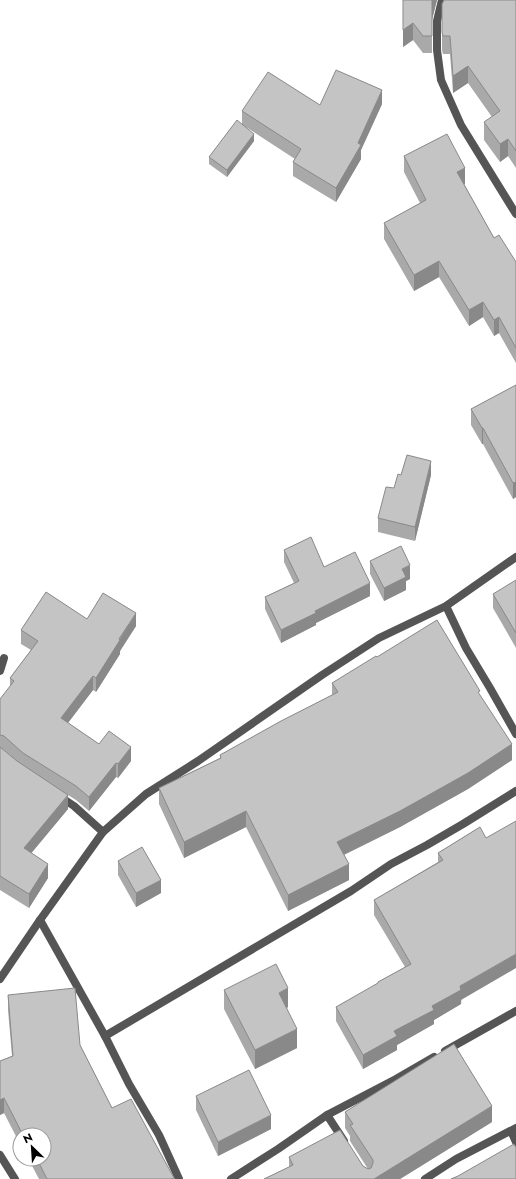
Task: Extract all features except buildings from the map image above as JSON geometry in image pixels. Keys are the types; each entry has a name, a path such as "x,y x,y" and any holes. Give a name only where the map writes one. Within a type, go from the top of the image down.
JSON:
{"street":[{"path":"442,0 437,21 437,50 441,80 461,125 516,214"},
{"path":"0,979 103,832 146,794 198,761 322,675 379,638 446,606 485,577 516,557"},
{"path":"446,606 466,648 516,734"},
{"path":"0,671 4,658"},
{"path":"52,791 74,806 103,832"},
{"path":"105,1036 344,895 391,864 451,831 516,791"},
{"path":"40,920 105,1036 129,1084 159,1135 179,1179"},
{"path":"231,1179 327,1115 396,1079 516,1011"},
{"path":"327,1115 346,1145"},
{"path":"425,1179 456,1159 513,1129 516,1142"},
{"path":"0,1156 15,1179"}]}
